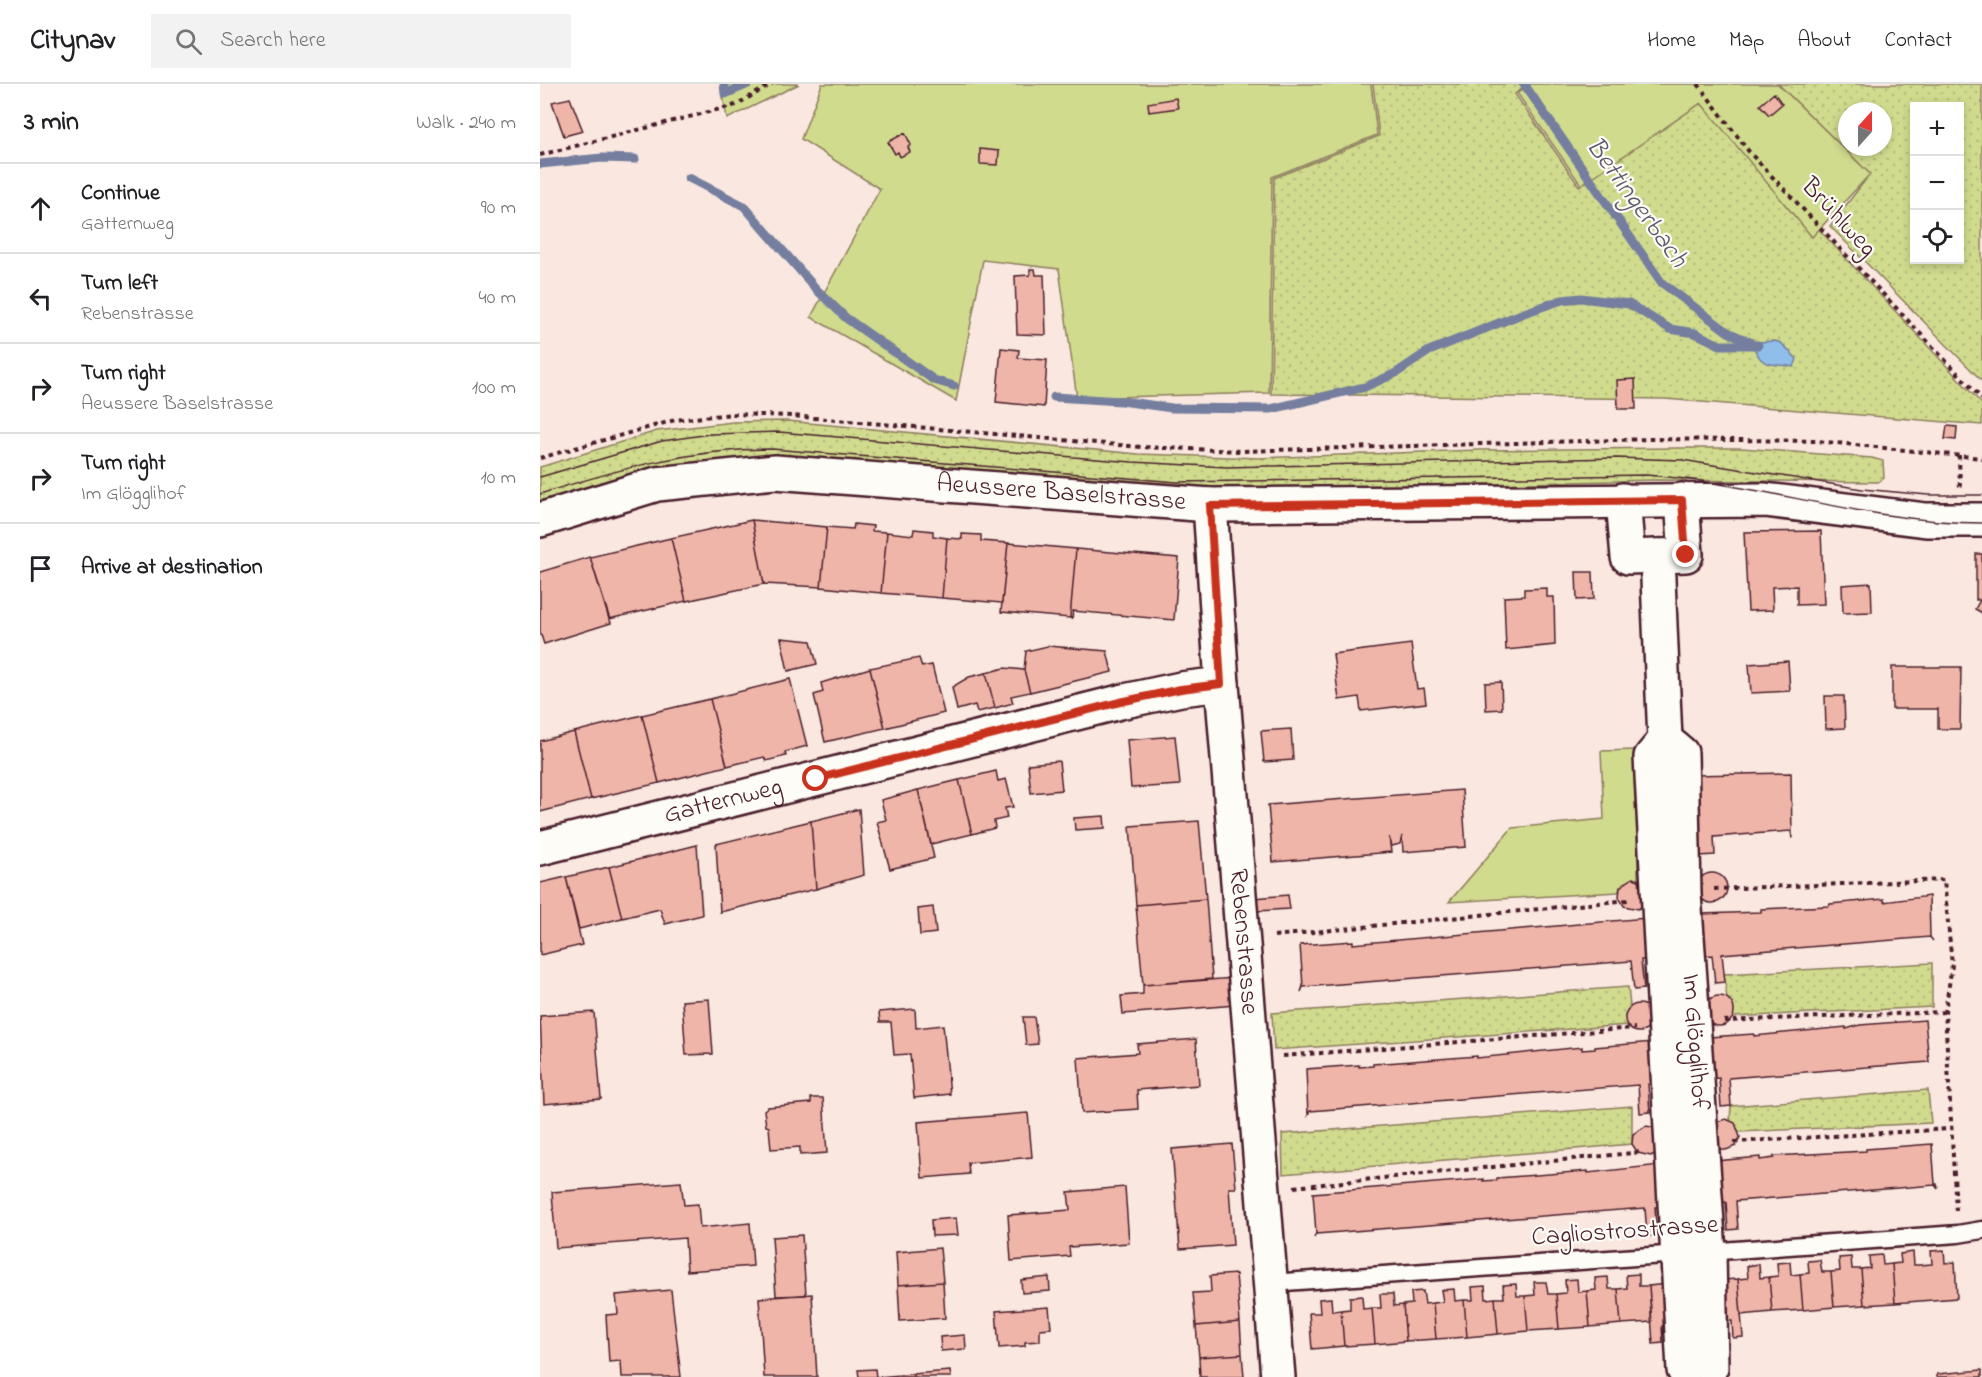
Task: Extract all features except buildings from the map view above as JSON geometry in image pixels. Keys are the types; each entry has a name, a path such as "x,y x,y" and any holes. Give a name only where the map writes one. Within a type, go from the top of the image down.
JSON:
{"street":[{"name":"Aeussere Baselstrasse","path":"540,520 657,484 776,472 1210,506 1765,500 1926,520 1982,520"},
{"path":"1623,500 1628,557 1686,555 1682,500"},
{"name":"Rebenstrasse","path":"1210,506 1221,684 1278,1377"},
{"name":"Im Glögglihof","path":"1657,556 1665,740 1681,753 1669,860 1694,1253 1698,1366"},
{"name":"Gatternweg","path":"540,848 1120,702 1181,689 1221,684"}],"lane":[{"name":"Cagliostrostrasse","path":"1271,1283 1958,1234 1982,1230"}],"path":[{"path":"540,155 736,105 772,84"},
{"name":"Brühlweg","path":"1698,84 1750,153 1982,399"},
{"path":"540,458 675,420 732,414 792,416 1141,447 1240,451 1663,439 1817,441 1982,458"},
{"path":"1711,889 1944,880 1952,965 1945,1012 1950,1129 1958,1234"},
{"path":"1243,939 1634,899"},
{"path":"1717,1021 1945,1012"},
{"path":"1252,1058 1640,1028"},
{"path":"1732,1142 1950,1129"},
{"path":"1263,1190 1646,1151"}],"green space":[{"path":"721,84 799,84 727,119"},
{"path":"822,84 1371,84 1377,135 1272,177 1269,393 1077,398 1059,269 983,260 956,401 811,317 880,189 801,139"},
{"path":"1373,84 1528,84 1515,94 1579,186 1701,103 1982,404 1982,425 1665,399 1271,394 1274,178 1379,136"},
{"path":"1531,84 1778,84 1838,143 1838,156 1852,156 1870,174 1812,237 1701,103 1581,185 1517,93"},
{"path":"1778,84 1982,84 1982,381 1830,226 1870,174 1852,156 1892,156 1892,102 1838,102 1838,143"},
{"path":"787,421 1138,454 1259,458 1479,450 1741,448 1872,458 1883,461 1884,478 1878,482 1655,480 1204,491 760,457 676,466 540,502 540,467 657,431 733,422"},
{"path":"1636,750 1638,879 1623,883 1618,892 1449,902 1512,828 1604,819 1601,751"},
{"path":"1932,963 1932,1007 1733,1017 1733,1007 1727,999 1724,974"},
{"path":"1628,987 1630,1006 1625,1016 1628,1025 1274,1050 1272,1013"},
{"path":"1928,1090 1931,1123 1740,1132 1730,1121 1731,1106"},
{"path":"1632,1106 1632,1144 1283,1174 1282,1134"}],"water":[{"path":"1758,342 1781,343 1797,359 1794,367 1770,364 1758,355 1755,349"}],"waterway":[{"name":"Bettingerbach","path":"724,84 725,94 748,84"},
{"name":"Bettingerbach","path":"1524,84 1662,283 1728,332 1750,342"},
{"path":"540,164 602,158 635,159"},
{"path":"689,178 744,206 817,290 846,318 934,380 954,386"},
{"path":"1054,397 1121,401 1172,408 1271,409 1365,387 1396,373 1429,351 1524,313 1562,300 1581,298 1629,304 1670,329 1695,333 1720,345 1758,345"}],"tram line":[{"path":"540,477 662,441 710,434 779,432 1132,462 1227,467 1616,458 1682,460 1862,489 1928,495 1982,495"},
{"path":"540,494 654,462 711,453 772,449 1177,482 1646,475 1688,479 1898,517 1982,523"}],"route":[{"path":"816,779 1120,702 1181,689 1221,684 1210,506 1682,500 1686,555"}]}
